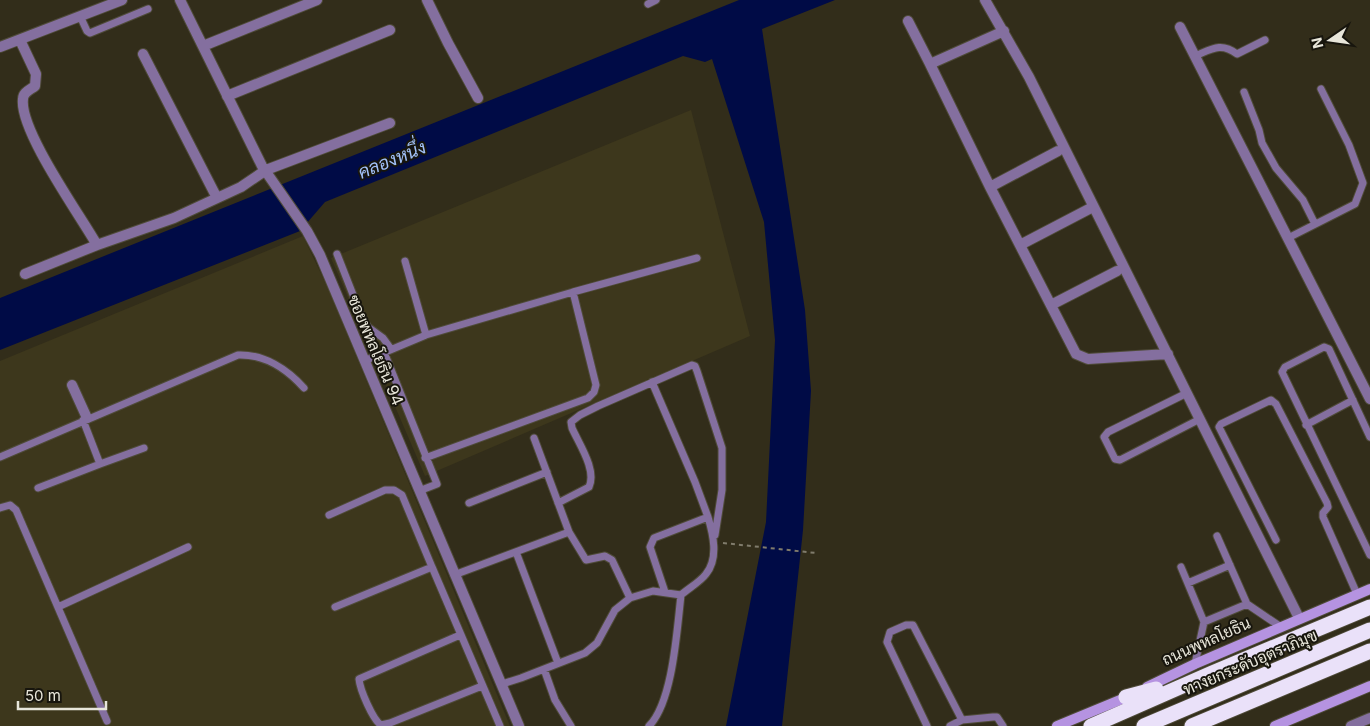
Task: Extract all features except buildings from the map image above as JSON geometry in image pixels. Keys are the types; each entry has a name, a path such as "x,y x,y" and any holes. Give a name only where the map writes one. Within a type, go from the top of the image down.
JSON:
{"highway":[{"name":"ถนนพหลโยธิน","path":"1091,726 1370,607"},
{"name":"ทางยกระดับอุตราภิมุข","path":"1144,726 1370,630"},
{"path":"1193,726 1370,651"},
{"path":"1193,726 1370,658"},
{"path":"1126,697 1212,673"}],"main road":[{"name":"ถนนพหลโยธิน","path":"1057,726 1126,697 1299,618 1370,589"},
{"path":"1276,726 1370,686"}],"street":[{"path":"0,47 122,0"},
{"name":"ซอยพหลโยธิน 94","path":"180,0 267,173 307,231 320,255 519,726"},
{"path":"203,46 317,0"},
{"path":"426,0 478,98"},
{"path":"985,0 1029,77 1299,618"},
{"path":"908,22 1076,354 1088,359 1168,354"},
{"path":"1180,27 1370,399"},
{"path":"228,96 390,30"},
{"path":"930,64 1004,31"},
{"path":"20,40 36,74 35,86 25,92 22,101 27,123 46,162 97,245"},
{"path":"143,54 218,198"},
{"path":"26,274 97,245 174,218 267,173 390,123"},
{"path":"990,187 1058,151"},
{"path":"1020,245 1089,209"},
{"path":"1051,305 1117,271"},
{"path":"72,384 85,419"},
{"path":"1351,726 1369,720"}],"lane":[{"path":"648,4 656,0"},
{"path":"80,16 86,31 90,33 148,9"},
{"path":"1195,56 1218,46 1229,48 1237,54 1265,40"},
{"path":"1288,238 1355,204 1363,183 1349,145 1320,89"},
{"path":"1244,92 1262,143 1276,168 1303,200 1315,224"},
{"path":"337,254 361,315 368,327 383,338 436,484 419,491"},
{"path":"364,360 426,335 697,258"},
{"path":"406,261 426,335"},
{"path":"425,458 588,398 594,392 596,385 573,292"},
{"path":"1370,437 1329,348 1324,346 1285,367 1282,372 1306,425 1370,553"},
{"path":"0,457 238,355 260,357 272,363 293,376 304,388"},
{"path":"558,503 589,488 592,481 589,466 571,422 598,406 652,382 692,365 696,368 723,453 722,490 711,564 706,575 682,595 669,684 659,712 649,726"},
{"path":"652,382 695,482 714,540"},
{"path":"1187,393 1108,432 1104,437 1116,459 1120,460 1200,419"},
{"path":"1276,540 1219,427 1221,424 1272,400 1276,404 1327,503 1328,507 1323,513 1323,517 1357,594"},
{"path":"1306,425 1353,400"},
{"path":"85,419 100,464"},
{"path":"534,438 569,532 586,560 605,556 612,560 630,598"},
{"path":"38,488 144,448"},
{"path":"469,503 547,472"},
{"path":"329,515 385,490 394,490 402,495 500,726"},
{"path":"0,508 10,505 16,510 107,721"},
{"path":"665,592 650,547 651,542 654,538 708,517"},
{"path":"454,575 569,532"},
{"path":"1217,536 1247,604 1281,626"},
{"path":"58,607 188,547"},
{"path":"516,552 558,664"},
{"path":"1188,583 1230,565"},
{"path":"335,607 432,567"},
{"path":"1181,567 1204,622 1195,664"},
{"path":"502,684 585,652 596,643 610,616 623,602 630,598 653,591 682,595"},
{"path":"1204,622 1247,604"},
{"path":"927,726 887,642 890,632 906,625 913,625 962,720"},
{"path":"460,635 359,679 373,716 381,725 390,724 482,686"},
{"path":"544,669 556,700 571,726"},
{"path":"950,726 962,720 993,716 997,717 1003,726"}],"path":[{"path":"714,540 742,545 816,552"}],"shaded area":[{"path":"691,110 750,336 425,476 331,258"},
{"path":"303,236 327,286 510,726 0,726 0,361"}],"water":[{"name":"คลองหนึ่ง","path":"739,0 835,0 762,29 805,310 811,391 803,530 782,726 726,726 766,522 775,340 764,222 712,59 705,62 683,56 325,202 300,231 0,350 0,298"}]}
